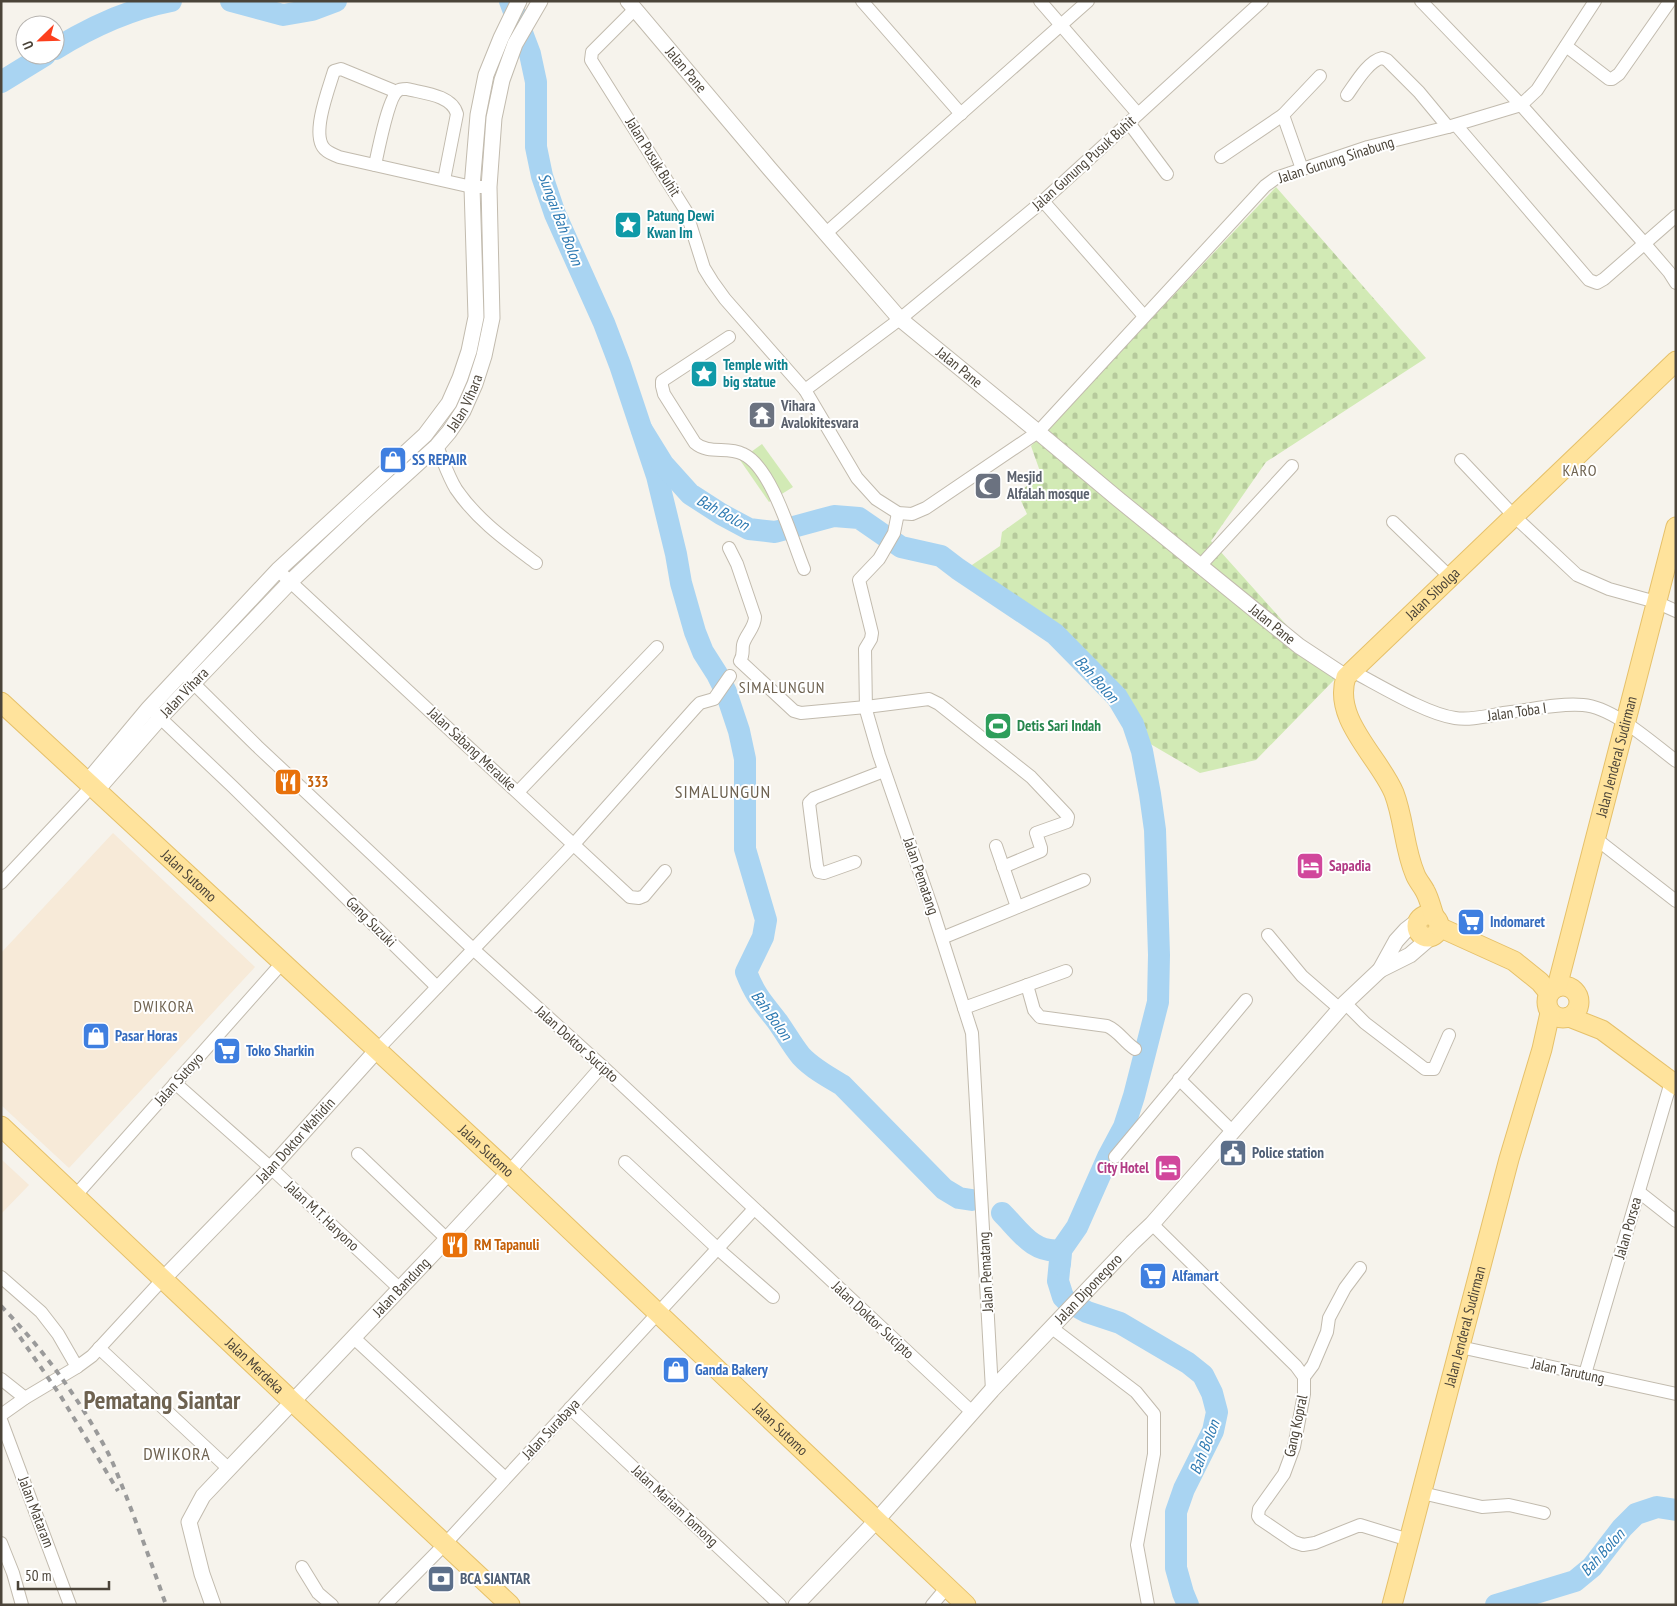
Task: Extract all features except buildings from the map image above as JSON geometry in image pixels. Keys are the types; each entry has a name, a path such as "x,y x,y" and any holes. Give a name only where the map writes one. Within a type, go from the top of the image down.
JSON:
{"main road":[{"name":"Jalan Sibolga","path":"1349,674 1676,361"},
{"name":"Jalan Jenderal Sudirman","path":"1394,1600 1509,1159 1542,1049 1565,1014 1546,1003 1553,990 1595,838 1676,527"},
{"path":"1349,674 1342,688 1344,702 1352,726 1384,774 1394,793 1415,875 1413,894 1429,923 1514,960 1540,982 1553,990 1567,986 1578,996 1565,1014 1602,1030 1673,1084"},
{"name":"Jalan Sutomo","path":"1,702 93,785 282,963 509,1172 966,1605"},
{"name":"Jalan Merdeka","path":"1,1126 510,1605"}],"street":[{"name":"Jalan Vihara","path":"155,713 194,684 290,582 437,446 463,411 475,384 484,356 492,318 488,187 494,118 508,41 519,1"},
{"path":"862,1 961,114"},
{"path":"1040,1 1062,25 1133,119 1167,174"},
{"path":"825,234 1088,1"},
{"name":"Jalan Gunung Pusuk Buhit","path":"805,390 900,319 1043,201 1262,1"},
{"path":"1421,1 1521,105 1644,243 1669,272 1676,284"},
{"name":"Jalan Gunung Sinabung","path":"1038,432 1265,186 1276,178 1368,147 1452,126 1521,105 1537,90 1594,1"},
{"path":"1566,46 1609,79 1612,79 1619,74 1670,1"},
{"name":"Jalan Vihara","path":"93,785 155,713 182,673 278,570 434,425 449,404 469,351 476,317 472,187 478,115 486,75 508,41 538,4"},
{"name":"Jalan Pane","path":"631,5 825,234 900,319 1299,646 1349,674"},
{"name":"Jalan Pusuk Buhit","path":"631,5 592,52 594,65 682,204 704,268 712,281 805,390 857,478 876,499 898,512"},
{"path":"1347,96 1361,75 1374,61 1382,58 1387,60 1452,126 1589,280 1597,282 1604,280 1676,216"},
{"path":"395,94 392,90 341,69 334,71 323,107 319,136 324,148 329,153 339,157 472,187 488,187"},
{"path":"1222,157 1283,115 1320,76"},
{"path":"375,165 390,105 395,94 407,88 449,101 455,108 457,114 444,180"},
{"path":"1283,115 1302,169"},
{"path":"1043,201 1144,316"},
{"path":"476,317 492,318"},
{"path":"729,337 662,381 664,394 700,448 743,454 755,463 775,493 804,569"},
{"path":"434,425 449,432"},
{"path":"898,512 912,514 926,508 1038,432"},
{"path":"437,446 456,488 471,508 493,530 536,563"},
{"path":"1461,460 1514,516 1577,576 1676,610"},
{"path":"1200,566 1292,466"},
{"path":"351,502 362,514"},
{"name":"Jalan Pematang","path":"898,512 894,533 879,559 859,580 872,633 865,649 866,707 884,771 942,938 972,1033 992,1390"},
{"path":"1392,522 1450,577"},
{"path":"729,548 737,564 755,617 754,625 743,644 744,652 740,661 794,711 866,707 929,699 939,704 1031,777 1066,814 1068,820 1066,822 1036,832 1041,851 1003,867"},
{"name":"Jalan Sabang Merauke","path":"278,570 630,896 634,898 644,896 665,870"},
{"path":"518,792 657,647"},
{"name":"Jalan Doktor Sucipto","path":"182,673 473,949 602,1066 973,1413"},
{"name":"Jalan Toba I","path":"1349,674 1443,716 1456,719 1564,705 1584,705 1600,710 1625,723 1676,761"},
{"name":"Jalan Doktor Wahidin","path":"1,1415 24,1398 77,1367 99,1348 271,1168 436,987 574,844 696,707 700,703 714,699 730,676"},
{"name":"Gang Suzuki","path":"155,713 305,857 436,987"},
{"path":"855,862 824,873 819,872 816,866 809,803 814,798 884,771"},
{"path":"1,883 93,785"},
{"path":"1595,838 1676,901"},
{"path":"996,846 1017,907"},
{"path":"942,938 1084,880"},
{"path":"1380,970 1410,955 1429,923"},
{"path":"1380,970 1396,941 1406,930 1429,923"},
{"path":"1268,935 1302,976 1425,1069 1434,1069 1449,1035"},
{"name":"Jalan Sutoyo","path":"76,1195 282,963"},
{"name":"Jalan Diponegoro","path":"796,1605 878,1520 992,1390 1152,1224 1342,1006 1380,970"},
{"path":"964,1008 1066,971"},
{"path":"1027,985 1034,1010 1040,1017 1107,1026 1116,1030 1127,1044 1135,1049"},
{"path":"1115,1157 1246,1000"},
{"path":"509,1172 602,1066"},
{"path":"1179,1079 1233,1132"},
{"name":"Jalan M.T. Haryono","path":"176,1083 271,1168 400,1289"},
{"name":"Jalan Porsea","path":"1585,1374 1673,1084"},
{"path":"358,1154 447,1239"},
{"path":"624,1162 718,1249 774,1297"},
{"name":"Jalan Bandung","path":"213,1605 202,1574 190,1522 203,1496 509,1172"},
{"path":"1639,1192 1676,1220"},
{"name":"Jalan Surabaya","path":"385,1605 445,1544 754,1209"},
{"name":"Gang Kopral","path":"1152,1224 1296,1366 1304,1377 1304,1394 1294,1447 1284,1474 1259,1509 1258,1516 1260,1519 1294,1542 1303,1545 1315,1543 1360,1525 1409,1540"},
{"path":"1304,1377 1313,1365 1327,1332 1329,1318 1345,1288 1360,1268"},
{"path":"1,1277 41,1312 58,1334 77,1367"},
{"path":"1055,1325 1136,1392 1154,1414 1154,1454 1137,1545 1148,1605"},
{"path":"354,1338 505,1478"},
{"path":"99,1348 228,1469"},
{"name":"Jalan Tarutung","path":"1460,1348 1676,1394"},
{"path":"1,1379 24,1398"},
{"name":"Jalan Mariam Tomong","path":"570,1408 780,1605"},
{"name":"Jalan Mataram","path":"1,1420 70,1605"},
{"path":"1422,1493 1482,1507 1508,1505 1544,1513"},
{"path":"1,1543 13,1573 22,1605"},
{"path":"302,1567 318,1592 332,1605"},
{"path":"932,1605 947,1587"}],"shaded area":[{"name":"Pasar Horas","path":"113,833 255,967 69,1168 1,1105 1,953"},
{"path":"1,1159 29,1185 1,1214"}],"green space":[{"path":"1276,187 1426,358 1266,462 1211,541 1335,679 1256,760 1200,773 1147,742 1119,691 1064,634 969,567 1000,546 1002,532 1027,514 1017,492 1042,477 1031,446"},
{"path":"762,444 793,487 769,502 740,460"}],"waterway":[{"name":"Sungai Bah Bolon","path":"65,43 126,14 171,1"},
{"name":"Sungai Bah Bolon","path":"231,1 283,15 312,10 336,1"},
{"name":"Bah Bolon","path":"510,1 530,54 536,82 536,147 542,176 555,214 604,323 620,365 657,476 681,583 695,632 703,652 726,692 739,731 745,759 745,849 766,920 763,937 746,972 759,998 801,1056 815,1068 842,1085 944,1189 959,1198 972,1200"},
{"name":"Sungai Bah Bolon","path":"1,82 29,65"},
{"name":"Bah Bolon","path":"642,430 663,464 690,494 749,529 775,532 834,516 859,518 901,547 941,556 1055,634 1117,697 1133,724 1142,751 1155,830 1159,955 1158,1002 1134,1096 1124,1127 1108,1157 1077,1227 1061,1250 1058,1281 1063,1297 1067,1301 1087,1312 1120,1323 1188,1363 1203,1375 1212,1393 1217,1412 1213,1431 1184,1489 1176,1512 1176,1568 1188,1605"},
{"name":"Bah Bolon","path":"1002,1213 1021,1234 1035,1245 1051,1250 1061,1250 1060,1264"},
{"name":"Bah Bolon","path":"1496,1605 1575,1581 1592,1567 1622,1528 1636,1514 1657,1507 1676,1510"}],"railway":[{"path":"1,1306 46,1357 85,1412 96,1431 125,1493 166,1605"},
{"path":"13,1327 60,1395 118,1491"}],"place":[{"name":"Patung Dewi Kwan Im","path":"628,225"},
{"name":"Temple with big statue","path":"704,374"},
{"name":"Vihara Avalokitesvara","path":"762,415"},
{"name":"SS REPAIR","path":"393,460"},
{"name":"Mesjid Alfalah mosque","path":"988,486"},
{"name":"Detis Sari Indah","path":"998,726"},
{"name":"333","path":"288,782"},
{"name":"Sapadia","path":"1310,866"},
{"name":"Indomaret","path":"1471,922"},
{"name":"Pasar Horas","path":"96,1036"},
{"name":"Toko Sharkin","path":"227,1051"},
{"name":"Police station","path":"1233,1153"},
{"name":"City Hotel","path":"1168,1168"},
{"name":"RM Tapanuli","path":"455,1245"},
{"name":"Alfamart","path":"1153,1276"},
{"name":"Ganda Bakery","path":"676,1370"},
{"name":"BCA SIANTAR","path":"441,1579"}],"district":[{"name":"KARO","path":"1580,470"},
{"name":"SIMALUNGUN","path":"782,687"},
{"name":"SIMALUNGUN","path":"723,792"},
{"name":"DWIKORA","path":"164,1006"},
{"name":"Pematang Siantar","path":"162,1400"},
{"name":"DWIKORA","path":"177,1454"}]}
